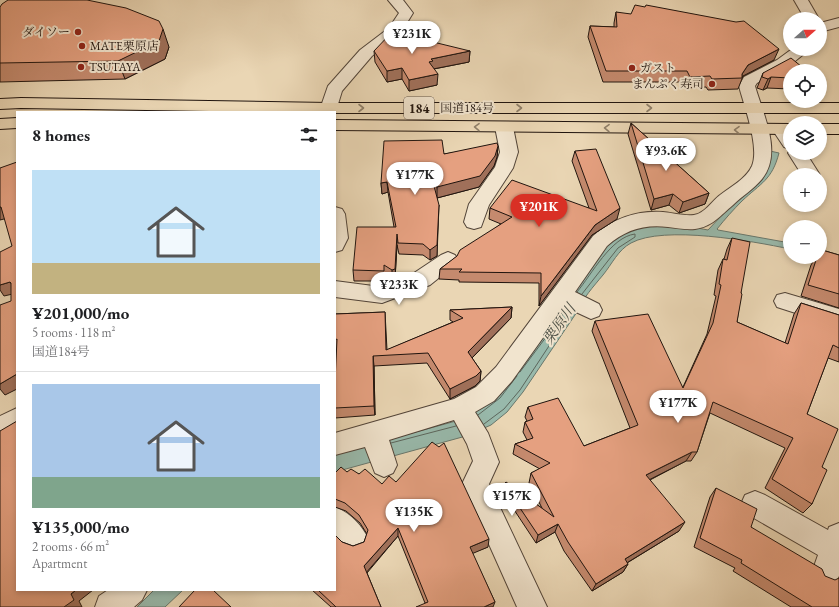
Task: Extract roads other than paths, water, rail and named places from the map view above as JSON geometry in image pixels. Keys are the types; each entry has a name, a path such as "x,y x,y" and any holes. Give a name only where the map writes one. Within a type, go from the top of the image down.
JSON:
{"highway":[{"name":"国道184号","path":"0,104 21,103 328,110 839,108"},
{"path":"0,124 16,123"},
{"name":"国道184号","path":"336,125 759,130 783,133"},
{"path":"827,129 839,129"}],"street":[{"path":"328,110 334,90 366,53 395,31 406,13 395,0"},
{"path":"801,0 808,12"},
{"path":"827,26 839,22"},
{"path":"336,444 375,436 463,412 485,394 575,302 600,241 606,234 626,224 642,220 656,218 696,222 709,216 754,176 760,167 763,154 759,130 747,86 750,80 783,63 792,56"},
{"path":"474,222 479,204 504,168 509,152 504,127"},
{"path":"336,222 338,238 336,242"},
{"path":"336,289 382,295 422,279 448,260"},
{"path":"785,301 839,318"},
{"path":"463,412 479,441 486,462 475,484 532,607"},
{"path":"0,429 16,420"},
{"path":"375,436 384,465"},
{"path":"755,504 833,552"},
{"path":"336,521 354,539"},
{"path":"110,607 131,591"}],"water":[{"name":"栗原川","path":"770,151 779,153 773,169 765,180 739,204 717,229 783,242 783,248 709,236 686,235 664,235 646,238 631,243 619,253 588,293 577,312 523,392 507,412 491,425 466,436 336,472 336,454 456,421 488,404 607,245 617,237 625,232 638,228 657,225 678,225 708,230 739,197"},
{"path":"153,591 182,591 165,607 137,607"}],"place":[{"name":"ダイソー","path":"78,32"},
{"name":"MATE栗原店","path":"82,46"},
{"name":"TSUTAYA","path":"81,67"},
{"name":"ガスト","path":"632,68"},
{"name":"まんぷく寿司","path":"712,84"}]}
